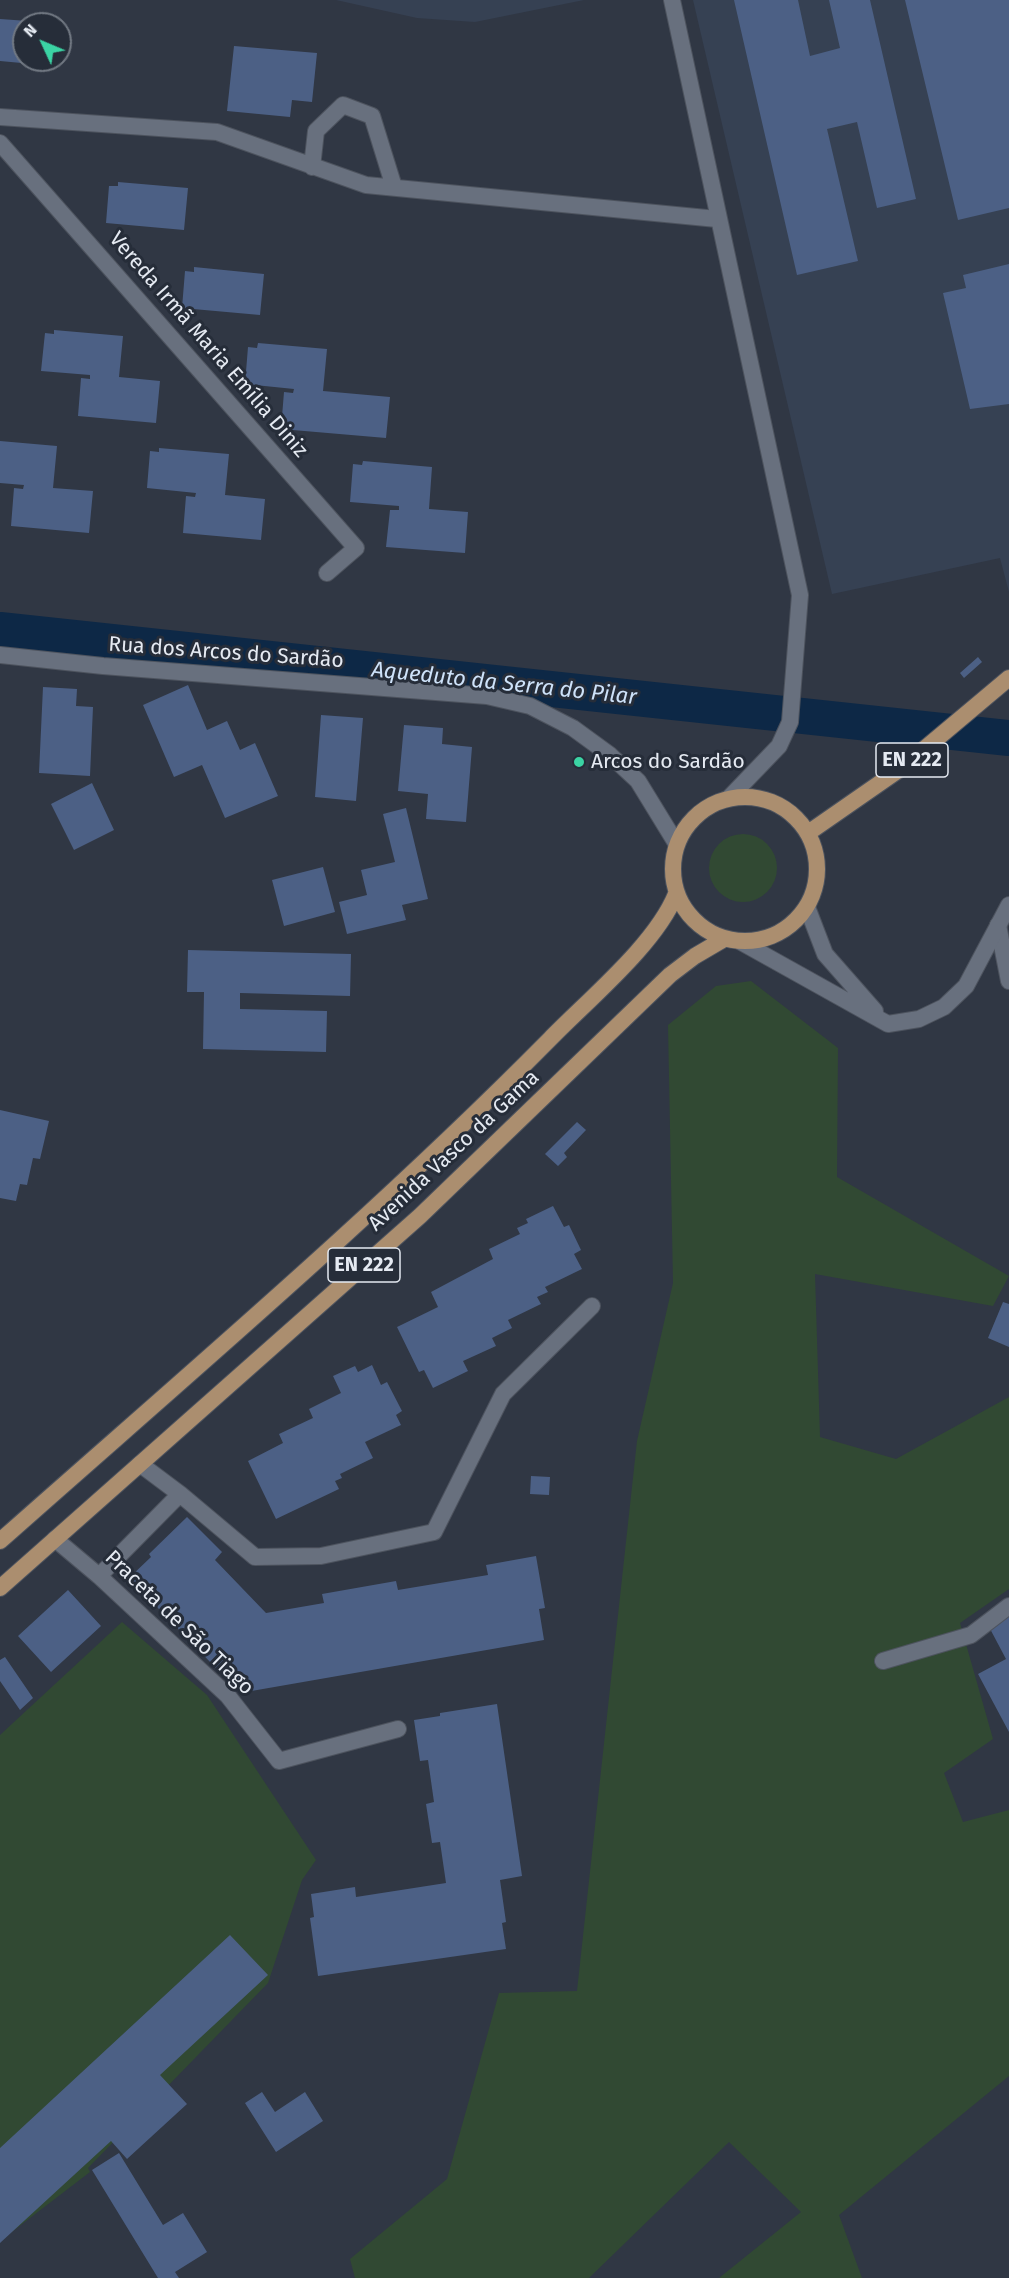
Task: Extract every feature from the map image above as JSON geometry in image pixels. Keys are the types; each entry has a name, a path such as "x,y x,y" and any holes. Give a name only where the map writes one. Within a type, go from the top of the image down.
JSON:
{"main road":[{"name":"EN 222","path":"808,833 903,767 1009,678"},
{"path":"729,798 760,798 775,803 794,816 808,833 817,862 815,885 807,907 795,922 779,933 761,940 741,942 708,933 694,923 676,894 672,869 676,843 688,822 707,807 729,798"},
{"name":"Avenida Vasco da Gama","path":"0,1541 296,1278 512,1077 657,931 676,894"},
{"name":"Avenida Vasco da Gama","path":"0,1588 420,1216 670,975 695,956 724,939"}],"street":[{"path":"672,0 717,219 800,595 790,722 779,746 729,798"},
{"path":"312,167 316,131 343,105 372,116 394,187"},
{"path":"0,117 217,132 366,185 717,219"},
{"name":"Vereda Irmã Maria Emília Diniz","path":"0,143 356,548 327,573"},
{"name":"Rua dos Arcos do Sardão","path":"0,655 103,666 487,696 530,706 573,728 638,781 676,843"},
{"path":"741,942 888,1024 920,1019 944,1007 966,986 1009,905"},
{"path":"807,907 817,941 825,954 888,1024"},
{"path":"998,925 1009,981"},
{"path":"140,1464 180,1494 255,1557 321,1556 434,1532 504,1394 592,1306"},
{"path":"99,1576 180,1494"},
{"name":"Praceta de São Tiago","path":"55,1539 99,1576 228,1696 279,1761 398,1729"},
{"path":"883,1661 971,1635 1009,1606"}],"shaded area":[{"path":"336,0 584,0 475,22 417,18"},
{"path":"693,0 1009,0 1009,592 1000,558 832,594"}],"green space":[{"path":"736,834 750,834 762,839 772,849 777,868 772,887 762,897 750,902 736,902 724,897 714,887 709,875 709,861 714,849 724,839"},
{"path":"751,981 838,1048 837,1177 1009,1276 993,1306 815,1274 820,1437 896,1459 1009,1397 1009,1589 960,1623 993,1739 944,1773 963,1822 1009,1810 1009,2076 839,2215 862,2278 719,2278 801,2212 729,2142 589,2278 355,2278 350,2259 447,2179 499,1993 577,1991 637,1441 673,1283 668,1025 716,986"},
{"path":"122,1622 207,1695 316,1860 302,1880 268,1983 88,2168 90,2172 0,2241 0,1735"}],"building":[{"path":"734,0 798,0 810,56 840,48 829,0 870,0 916,199 877,208 857,122 827,129 858,261 797,275"},
{"path":"905,0 1009,0 1009,208 958,220"},
{"path":"0,19 12,20 12,62 0,61"},
{"path":"234,46 317,53 312,102 292,100 290,117 227,111"},
{"path":"118,182 188,188 184,230 106,223 109,186 118,186"},
{"path":"1009,264 1009,404 970,409 943,293 966,288 963,275"},
{"path":"194,267 264,274 260,315 182,308 185,271 194,272"},
{"path":"54,330 123,336 119,377 160,381 156,423 78,416 81,378 90,379 90,375 41,371 45,333 54,334"},
{"path":"258,343 327,349 323,391 390,397 386,438 281,429 284,392 293,393 294,389 245,384 248,347 257,348"},
{"path":"0,441 57,446 53,488 93,491 89,533 11,526 14,488 23,489 24,485 0,483"},
{"path":"159,448 229,454 225,495 265,499 261,540 183,533 186,496 195,497 196,493 147,488 150,451 159,452"},
{"path":"363,461 432,467 429,509 468,512 465,553 386,547 390,510 399,510 399,506 350,502 353,464 362,465"},
{"path":"978,657 982,662 964,678 960,673"},
{"path":"188,685 207,730 227,721 240,750 255,743 278,796 225,818 202,765 174,777 143,705"},
{"path":"43,687 77,689 76,706 93,707 90,776 39,773"},
{"path":"321,715 363,718 356,801 315,797"},
{"path":"404,725 443,728 442,744 472,747 466,822 426,819 428,794 398,791"},
{"path":"92,783 114,830 74,850 51,804"},
{"path":"406,808 428,899 402,905 406,920 347,934 339,902 367,895 361,870 395,862 383,814"},
{"path":"323,867 335,912 284,926 272,880"},
{"path":"188,950 351,954 350,996 240,993 240,1009 327,1011 326,1052 203,1049 204,992 187,992"},
{"path":"0,1110 49,1121 40,1159 33,1158 27,1185 20,1184 16,1201 0,1198"},
{"path":"577,1122 586,1130 564,1153 567,1157 558,1166 545,1154"},
{"path":"553,1206 564,1227 569,1225 581,1250 574,1254 582,1269 545,1287 548,1292 537,1297 541,1304 508,1320 512,1328 492,1338 496,1346 463,1361 468,1371 433,1388 424,1370 419,1372 397,1327 438,1307 431,1292 493,1259 489,1249 520,1234 517,1228 528,1223 526,1219"},
{"path":"1003,1302 1009,1304 1009,1347 988,1338"},
{"path":"372,1365 381,1385 387,1382 402,1411 396,1415 401,1425 365,1442 373,1458 340,1474 342,1478 335,1481 339,1489 276,1519 248,1461 283,1443 279,1434 313,1418 309,1409 341,1393 333,1376 355,1366 358,1372"},
{"path":"531,1476 550,1477 549,1495 530,1494"},
{"path":"187,1517 222,1552 215,1560 266,1613 324,1603 322,1594 396,1581 398,1590 488,1575 486,1565 536,1556 545,1608 539,1609 544,1640 240,1693 129,1578 151,1557 149,1554"},
{"path":"68,1590 101,1626 51,1672 18,1636"},
{"path":"1009,1614 1009,1732 978,1674 1006,1659 988,1625"},
{"path":"5,1657 33,1698 20,1710 0,1681 0,1660"},
{"path":"497,1704 522,1876 500,1880 506,1922 502,1923 506,1949 318,1976 310,1918 314,1917 311,1894 355,1887 356,1897 446,1883 440,1842 432,1843 426,1804 434,1802 428,1760 420,1761 414,1720 440,1716 440,1713"},
{"path":"230,1935 268,1975 160,2075 187,2104 127,2159 111,2141 0,2243 0,2148"},
{"path":"262,2092 275,2112 305,2092 323,2121 276,2152 245,2103"},
{"path":"119,2153 163,2225 183,2213 207,2252 175,2272 179,2278 158,2278 92,2170"}],"waterway":[{"name":"Aqueduto da Serra do Pilar","path":"0,630 1009,738"}],"place":[{"name":"Arcos do Sardão","path":"579,762"}]}
